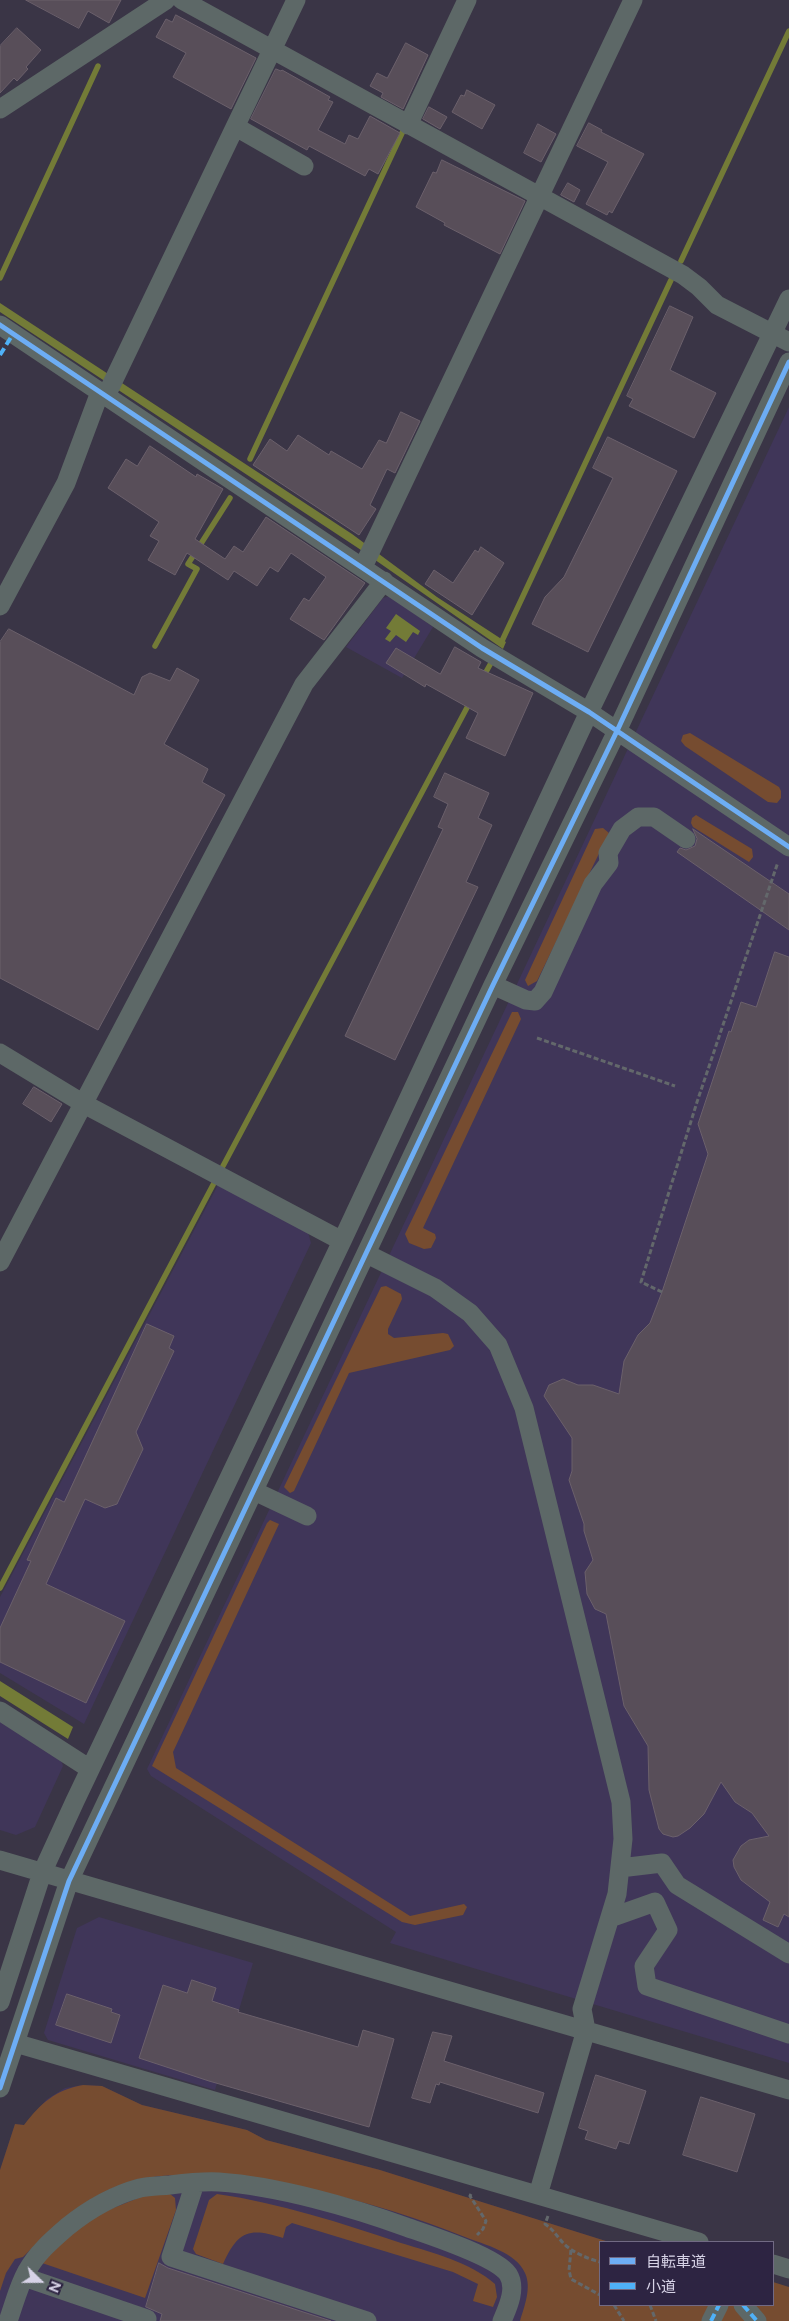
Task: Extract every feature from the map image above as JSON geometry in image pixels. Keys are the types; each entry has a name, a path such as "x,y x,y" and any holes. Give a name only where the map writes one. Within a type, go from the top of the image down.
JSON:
{"street":[{"path":"0,109 166,0"},
{"path":"182,0 683,275 699,287 717,305 781,338"},
{"path":"0,606 66,483 108,388 296,0"},
{"path":"408,125 467,0"},
{"path":"368,557 541,198 633,0"},
{"path":"236,127 304,166"},
{"path":"0,2002 42,1873 90,1769 342,1241 588,712 781,338 789,299"},
{"path":"0,325 108,388 368,557 384,581 482,648 617,731 784,854"},
{"path":"0,2088 69,1881 493,985 617,731 789,362"},
{"path":"0,1262 304,684 384,581"},
{"path":"493,985 526,1000 535,1000 543,992 593,884 609,864 608,853 622,829 638,817 654,817 686,839"},
{"path":"0,1053 84,1104 342,1241"},
{"path":"367,1254 435,1288 470,1314 498,1345 524,1408 621,1802 623,1840 617,1894 582,2010 586,2030 538,2195"},
{"path":"254,1491 307,1516"},
{"path":"0,1711 90,1769"},
{"path":"0,1860 789,2090"},
{"path":"620,1868 662,1863 677,1885 789,1954"},
{"path":"610,1918 655,1902 668,1930 644,1966 647,1986 789,2034"},
{"path":"15,2043 696,2241"},
{"path":"8,2321 24,2277 37,2256 53,2239 81,2216 114,2198 141,2188 219,2182 330,2203 389,2221 497,2264 508,2275 512,2286 510,2302 502,2321"},
{"path":"195,2183 171,2257 366,2321"},
{"path":"774,2264 789,2269"},
{"path":"24,2277 147,2319 146,2321"},
{"path":"711,2321 718,2306"},
{"path":"744,2306 753,2321"}],"path":[{"path":"662,1292 641,1282 697,1102 784,854"},
{"path":"537,1038 675,1086"},
{"path":"462,2249 486,2223 470,2196 472,2191"},
{"path":"549,2214 545,2224 555,2231 559,2239 571,2250 590,2260 599,2262"},
{"path":"571,2250 569,2270 571,2279 599,2294"},
{"path":"615,2306 624,2321"},
{"path":"650,2306 656,2321"}],"shaded area":[{"path":"0,303 352,534 437,597 506,642 503,649 358,548 0,312"},
{"path":"789,407 789,2063 390,1943 396,1932 151,1776 147,1769"},
{"path":"390,596 433,627 402,678 346,647 383,598"},
{"path":"396,614 420,631 418,635 413,632 406,642 396,635 390,642 385,639 391,631 386,628"},
{"path":"690,733 779,787 781,798 777,803 768,802 685,746 681,741 683,735"},
{"path":"696,815 752,849 753,857 749,862 693,827 691,823 692,818"},
{"path":"603,828 609,833 537,981 528,986 525,980 595,829"},
{"path":"512,1012 518,1012 521,1019 423,1228 435,1234 436,1238 431,1248 424,1249 409,1243 405,1234"},
{"path":"218,1185 308,1232 311,1243 84,1724 0,1673 0,1597"},
{"path":"386,1286 401,1294 402,1299 388,1329 388,1334 394,1338 443,1333 448,1334 454,1346 450,1350 349,1373 294,1491 290,1493 284,1487 381,1287"},
{"path":"270,1520 279,1524 173,1752 176,1768 410,1916 464,1904 467,1907 463,1915 415,1925 402,1922 152,1766"},
{"path":"0,1681 73,1727 68,1739 0,1696"},
{"path":"0,1719 60,1757 63,1766 35,1827 16,1835 0,1830"},
{"path":"99,1917 253,1963 215,2090 48,2040 44,2033 77,1928"},
{"path":"83,2085 102,2086 142,2105 247,2130 266,2140 380,2170 606,2241 599,2241 599,2306 687,2321 0,2321 0,2170 15,2124 24,2125 47,2099 65,2088"},
{"path":"83,2085 102,2086 142,2105 247,2130 266,2140 380,2170 606,2241 599,2241 599,2306 774,2306 774,2282 789,2287 789,2321 520,2321 527,2297 527,2279 521,2266 499,2250 411,2217 336,2195 300,2188 178,2175 138,2180 121,2185 89,2200 62,2221 23,2257 15,2259 6,2273 0,2291 0,2170 15,2124 24,2125 36,2110 49,2099 73,2087"},
{"path":"151,2193 170,2194 175,2198 176,2210 145,2298 42,2263 63,2241 98,2214"},
{"path":"217,2194 310,2214 451,2259 485,2276 495,2284 497,2297 493,2307 473,2301 478,2284 453,2272 292,2223 286,2227 283,2238 261,2233 246,2234 234,2244 223,2264 196,2254 193,2249 209,2200"}],"building":[{"path":"26,0 121,0 109,23 88,11 79,28"},
{"path":"176,15 256,58 231,109 173,77 186,53 156,37 166,19 172,22"},
{"path":"17,28 41,50 17,81 14,78 0,93 0,46"},
{"path":"406,43 428,55 403,109 381,97 383,93 370,86 377,73 387,78"},
{"path":"276,69 282,70 330,97 328,100 333,102 318,130 345,144 349,135 358,139 370,116 400,133 378,174 369,169 365,176 309,146 307,150 251,119"},
{"path":"467,90 495,105 482,129 452,112 461,95 464,96"},
{"path":"429,107 447,117 440,129 423,119"},
{"path":"589,123 602,130 601,132 644,154 612,213 609,211 607,215 586,204 608,162 577,146"},
{"path":"538,124 556,134 541,162 524,153"},
{"path":"442,160 525,201 500,254 444,225 445,223 416,207 433,172 436,173"},
{"path":"568,183 580,190 574,202 561,195"},
{"path":"670,306 693,317 670,370 716,393 694,438 629,406 633,399 627,396"},
{"path":"401,412 420,421 395,473 387,469 370,505 376,509 359,535 253,465 270,439 287,451 298,435 329,455 331,451 362,469 379,440 386,443"},
{"path":"608,437 677,471 588,652 532,624 545,597 564,577 613,478 593,468"},
{"path":"150,446 196,477 197,474 223,489 195,539 225,559 234,546 243,552 266,517 365,583 324,640 290,619 304,598 309,601 326,577 291,553 278,572 270,567 257,586 234,571 228,580 187,553 175,575 148,560 159,541 150,536 159,522 108,488 126,459 137,466"},
{"path":"481,547 504,563 472,615 425,584 434,570 453,583 475,550 478,552"},
{"path":"9,629 134,695 142,677 150,673 170,681 177,668 199,680 164,744 208,769 202,782 225,795 98,1030 0,978 0,642"},
{"path":"455,647 481,662 478,668 533,693 505,756 466,738 478,713 426,684 425,687 386,663 396,648 440,674"},
{"path":"445,773 489,793 478,818 492,825 466,882 478,887 395,1060 345,1036 443,829 438,827 448,804 434,797"},
{"path":"693,829 789,894 789,930 677,852 680,848 686,850 695,846 697,839"},
{"path":"775,952 789,957 789,1917 784,1914 778,1927 763,1920 770,1902 741,1880 734,1867 733,1860 741,1846 749,1840 769,1836 752,1813 735,1802 721,1782 704,1814 690,1828 673,1837 663,1834 659,1829 649,1790 648,1746 624,1706 606,1614 595,1609 587,1594 585,1572 593,1560 584,1531 584,1524 569,1480 572,1471 572,1438 544,1396 549,1385 563,1379 578,1385 593,1385 619,1394 624,1361 638,1335 650,1323 708,1154 698,1124 729,1031 731,1032 741,1002 756,1007"},
{"path":"34,1087 62,1104 51,1122 23,1104"},
{"path":"147,1324 174,1336 169,1348 174,1351 136,1432 143,1449 117,1504 105,1508 85,1499 46,1584 125,1621 86,1703 0,1662 0,1628 31,1561 27,1560 56,1498 64,1502"},
{"path":"192,1980 216,1988 212,2001 239,2010 238,2012 358,2047 363,2030 394,2039 369,2127 209,2081 139,2058 163,1985 187,1993"},
{"path":"67,1994 112,2009 111,2012 120,2015 111,2043 56,2025"},
{"path":"433,2032 452,2036 444,2061 544,2093 538,2113 440,2082 439,2085 436,2084 430,2103 412,2098"},
{"path":"596,2075 646,2091 629,2144 619,2141 616,2149 585,2139 588,2131 579,2128"},
{"path":"701,2097 755,2114 737,2172 683,2155"},
{"path":"159,2263 168,2268 331,2321 160,2321 162,2314 146,2307"}],"waterway":[{"path":"681,261 789,31"},
{"path":"0,278 98,66"},
{"path":"250,459 403,131"},
{"path":"501,643 671,280"},
{"path":"155,646 197,569 188,564 230,498"},
{"path":"482,679 491,663"},
{"path":"223,1166 470,702"},
{"path":"0,1588 214,1183"}],"marked path":[{"path":"0,355 13,334"},
{"path":"711,2321 718,2306"},
{"path":"744,2306 757,2321"}],"cycle path":[{"path":"0,325 482,648 589,712 789,847"},
{"path":"0,2088 69,1881 493,985 617,731 789,362"}]}
